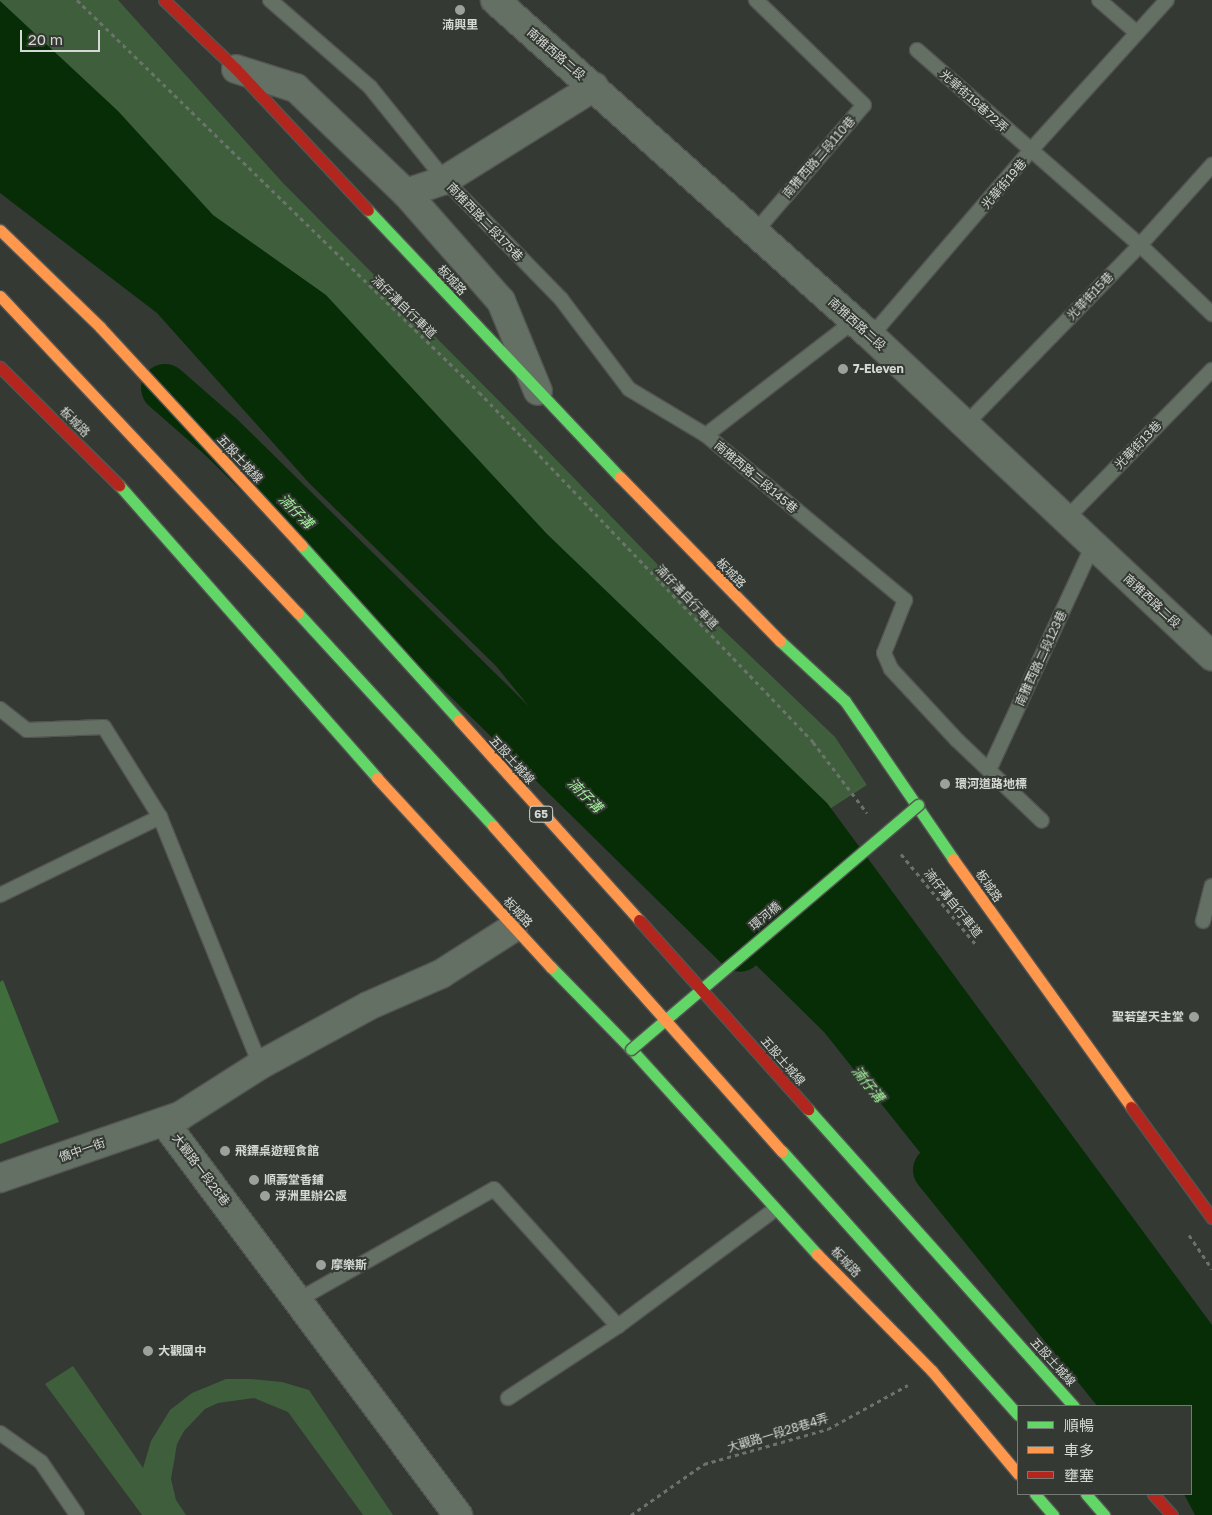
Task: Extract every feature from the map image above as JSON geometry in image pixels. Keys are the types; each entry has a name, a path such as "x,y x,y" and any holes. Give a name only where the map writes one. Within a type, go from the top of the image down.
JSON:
{"main road":[{"name":"板城路","path":"164,0 236,69 540,394 753,616 845,701 984,904 1212,1218"},
{"name":"五股土城線","path":"0,230 100,327 350,599 1073,1405"},
{"path":"0,296 223,532 475,808 1017,1414"},
{"name":"板城路","path":"0,367 126,492 334,731 513,928 631,1048 774,1210 932,1371 1017,1473"},
{"name":"環河橋","path":"631,1048 918,805"},
{"path":"1036,1495 1053,1515"},
{"path":"1087,1495 1104,1515"},
{"path":"1154,1495 1172,1515"}],"street":[{"name":"南雅西路二段","path":"495,0 863,328 1065,520 1212,656"},
{"path":"236,69 296,88 406,193 501,301 540,394"},
{"path":"406,193 445,180 594,88"},
{"name":"大觀路一段28巷","path":"458,1515 164,1122 180,1116 260,1065 368,1006 441,974 513,928"},
{"name":"僑中一街","path":"0,1178 164,1122"}],"lane":[{"name":"南雅西路二段175巷","path":"270,0 370,87 445,180 560,300 629,389 706,435"},
{"name":"南雅西路二段110巷","path":"755,232 864,105 756,0"},
{"path":"1099,0 1136,33"},
{"name":"光華街19巷","path":"863,328 1032,152 1136,33 1168,0"},
{"name":"光華街19巷72弄","path":"917,50 1140,244 1212,314"},
{"name":"光華街15巷","path":"965,425 1140,244 1212,165"},
{"name":"南雅西路二段145巷","path":"863,328 706,435 906,600 884,653 891,669 989,770"},
{"name":"光華街13巷","path":"1065,520 1212,370"},
{"name":"南雅西路二段123巷","path":"989,770 1093,545"},
{"path":"0,709 27,730 104,727 160,817 260,1065"},
{"path":"989,770 1042,821"},
{"path":"0,895 160,817"},
{"path":"1203,921 1212,886"},
{"path":"298,1300 494,1189 618,1326"},
{"path":"508,1398 618,1326 774,1210"},
{"path":"0,1433 41,1462 77,1515"}],"path":[{"name":"湳仔溝自行車道","path":"77,0 479,392 813,742 883,834 982,952"},
{"path":"1185,1230 1212,1270"},
{"name":"大觀路一段28巷4弄","path":"631,1515 704,1464 828,1429 932,1371"}],"shaded area":[{"path":"0,0 118,0 283,183 514,416 690,598 835,737 867,785 825,812 0,17"},
{"path":"3,980 59,1122 0,1144 0,982"},
{"path":"73,1366 143,1468 151,1441 170,1410 192,1393 226,1379 282,1382 309,1390 393,1515 363,1515 288,1412 254,1398 218,1403 205,1409 184,1431 177,1444 171,1479 176,1500 186,1515 142,1515 45,1384"}],"water":[{"path":"0,1 118,111 213,215 326,295 547,534 827,803 1212,1325 1212,1515 1195,1515 1185,1495 1192,1495 1192,1405 1136,1405 926,1160 824,1032 703,913 616,813 496,666 310,484 157,313 0,193"}],"waterway":[{"name":"湳仔溝","path":"165,388 221,437 740,948"},
{"name":"湳仔溝","path":"937,1170 1127,1405"}],"traffic: fast":[{"path":"368,210 620,477"},
{"path":"119,485 377,778"},
{"path":"301,545 459,720"},
{"path":"298,613 493,826"},
{"path":"780,641 845,701 953,859"},
{"path":"631,1049 918,805"},
{"path":"551,967 631,1049 817,1254"},
{"path":"808,1109 1073,1405"},
{"path":"782,1151 1017,1414"},
{"path":"1036,1495 1053,1515"},
{"path":"1087,1495 1104,1515"}],"traffic: slow":[{"path":"0,230 100,327 301,545"},
{"path":"0,296 298,613"},
{"path":"620,477 780,641"},
{"path":"459,720 639,920"},
{"path":"377,778 551,967"},
{"path":"493,826 782,1151"},
{"path":"953,859 1131,1107"},
{"path":"817,1254 932,1371 1017,1473"}],"traffic: jam":[{"path":"164,0 236,69 368,210"},
{"path":"0,367 119,485"},
{"path":"639,920 808,1109"},
{"path":"1131,1107 1212,1218"},
{"path":"1154,1495 1172,1515"}],"place":[{"name":"湳興里","path":"460,10"},
{"name":"7-Eleven","path":"843,369"},
{"name":"環河道路地標","path":"945,784"},
{"name":"聖若望天主堂","path":"1194,1017"},
{"name":"飛鏢桌遊輕食館","path":"225,1151"},
{"name":"順壽堂香鋪","path":"254,1180"},
{"name":"浮洲里辦公處","path":"265,1196"},
{"name":"摩樂斯","path":"321,1265"},
{"name":"大觀國中","path":"148,1351"}]}
